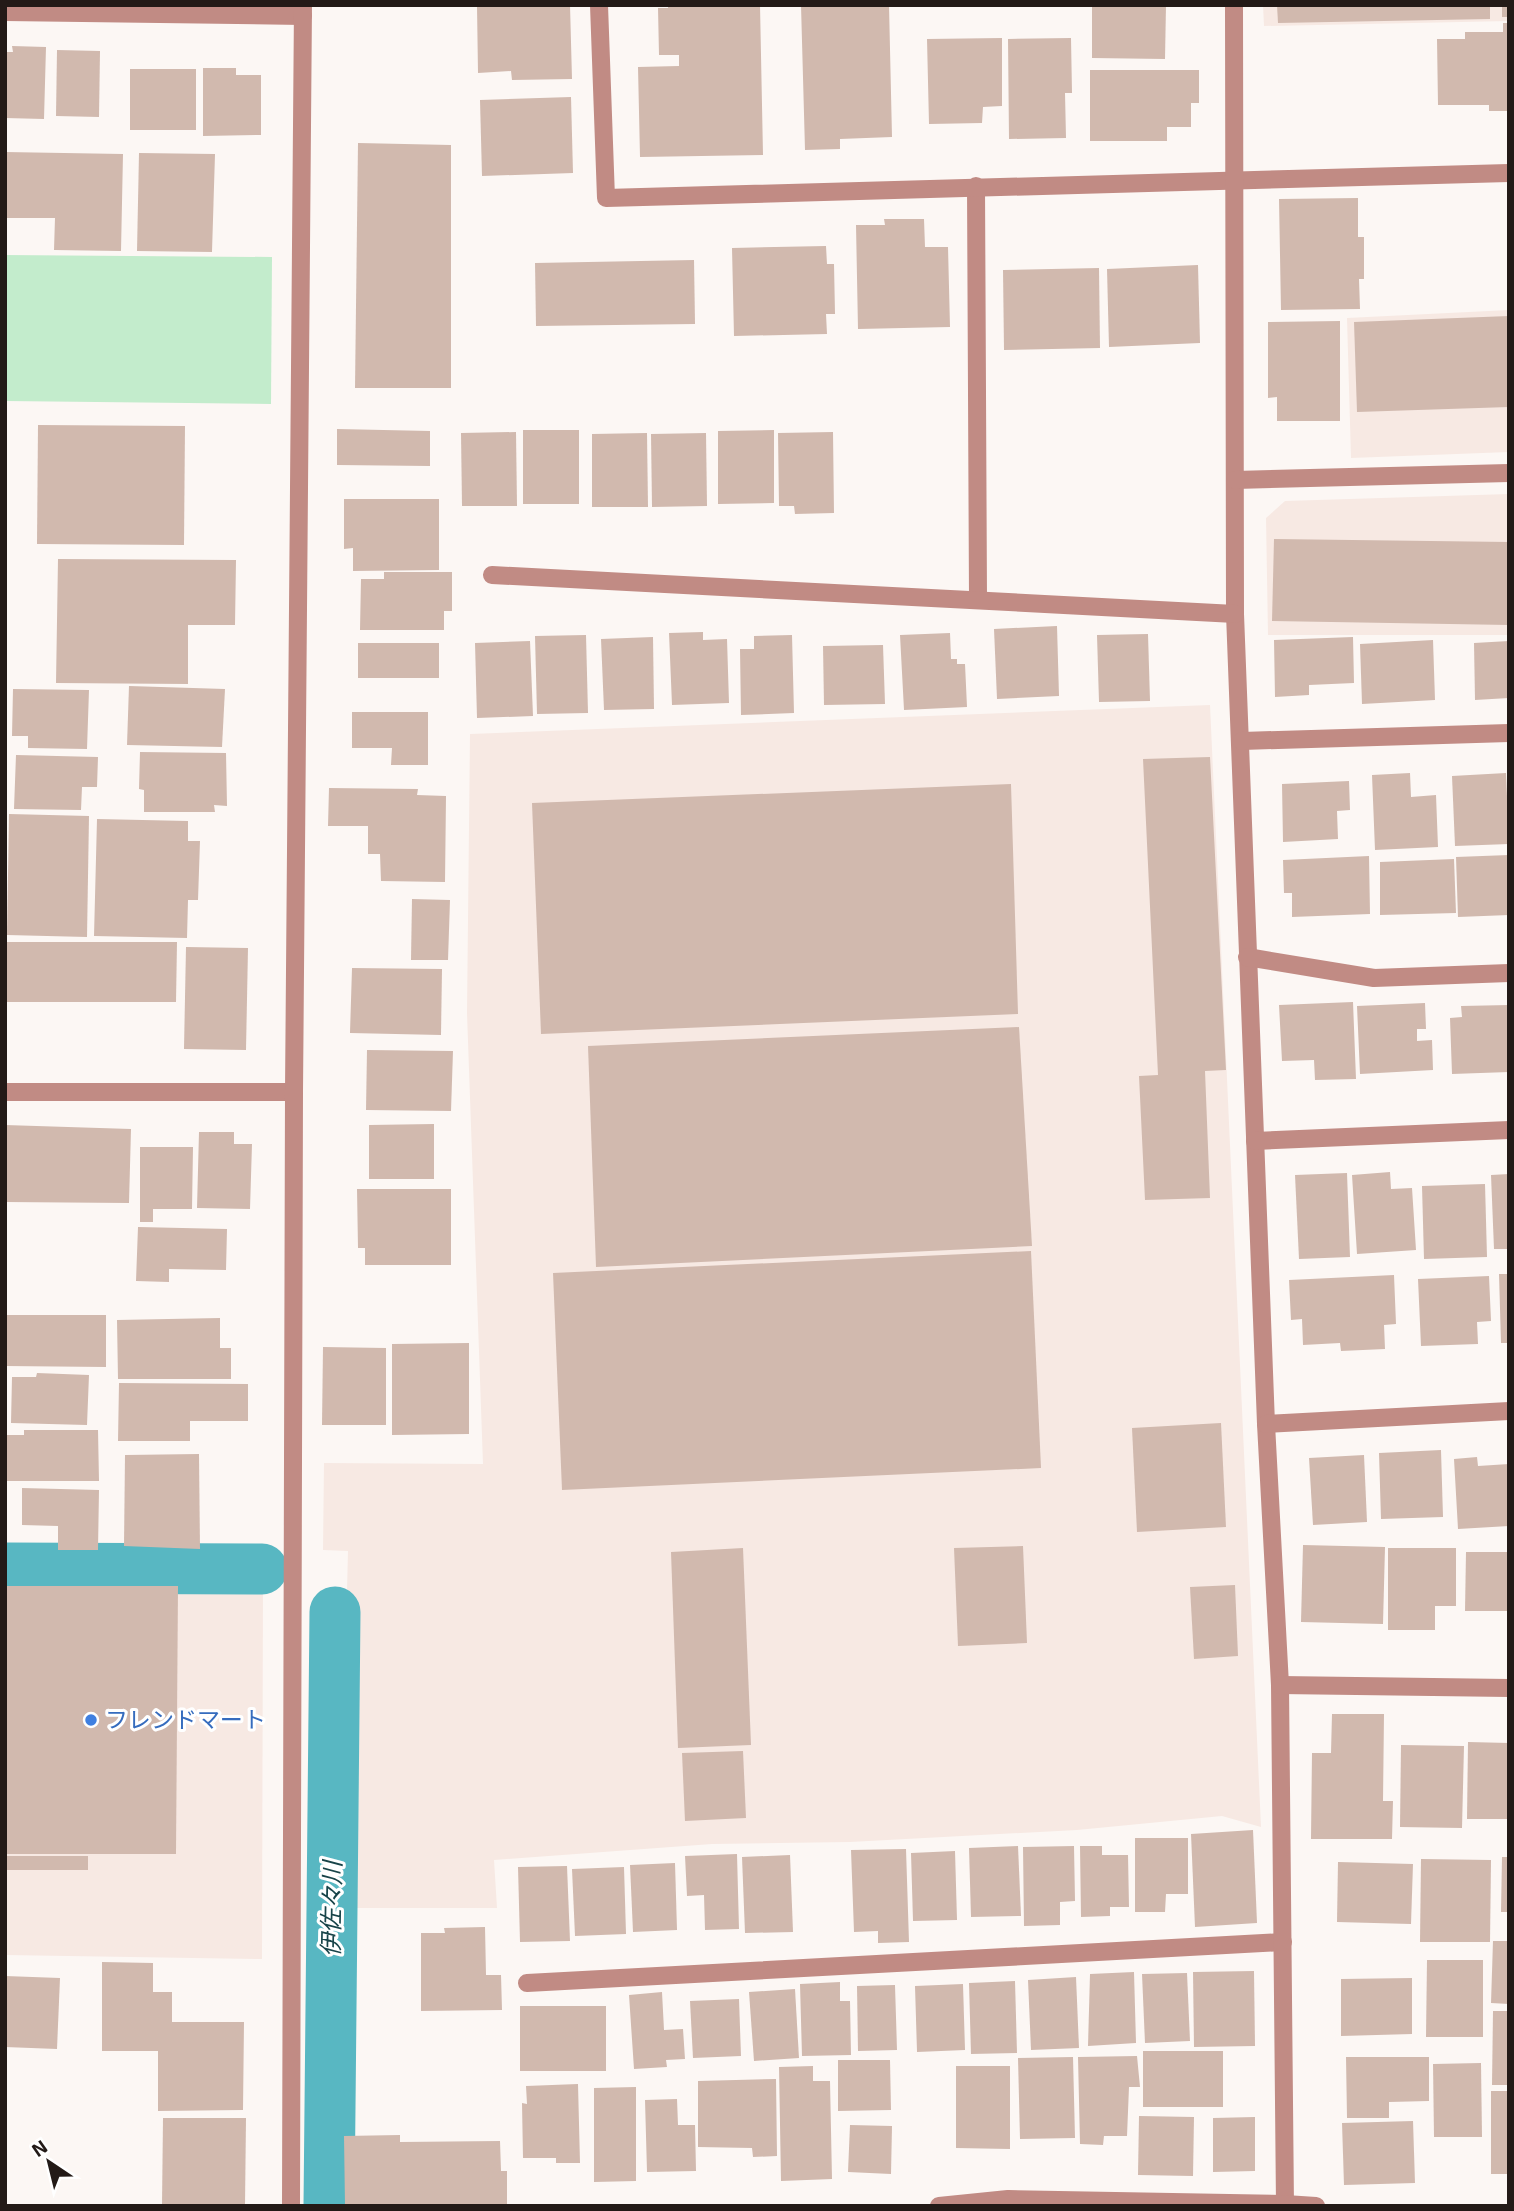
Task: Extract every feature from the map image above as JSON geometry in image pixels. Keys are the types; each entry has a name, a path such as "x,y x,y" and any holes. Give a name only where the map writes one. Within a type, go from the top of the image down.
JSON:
{"street":[{"path":"599,5 606,198 1509,173"},
{"path":"1234,5 1235,614 1242,741 1247,957 1266,1424 1280,1685 1285,2205"},
{"path":"5,12 303,11 294,1092 291,2206"},
{"path":"976,186 978,599"},
{"path":"1235,480 1509,473"},
{"path":"492,575 1235,614"},
{"path":"1242,741 1509,733"},
{"path":"1247,957 1374,978 1509,972"},
{"path":"5,1093 294,1092"},
{"path":"1255,1141 1509,1130"},
{"path":"1266,1424 1509,1411"},
{"path":"1280,1685 1509,1688"},
{"path":"527,1983 1283,1942"},
{"path":"939,2206 1008,2199 1316,2206"}],"shaded area":[{"path":"1263,5 1509,5 1509,21 1264,26"},
{"path":"1509,310 1509,452 1351,458 1347,318"},
{"path":"1509,494 1509,635 1268,635 1266,518 1285,501"},
{"path":"1210,705 1261,1827 1222,1816 1077,1830 850,1842 712,1844 494,1860 497,1908 339,1908 348,1551 323,1550 324,1463 483,1464 467,1013 470,734"},
{"path":"263,1578 262,1959 5,1955 5,1580"}],"green space":[{"path":"5,255 272,257 271,404 5,401"}],"building":[{"path":"570,5 572,79 512,80 511,71 478,73 477,6"},
{"path":"668,5 760,5 763,155 640,157 638,67 679,66 679,55 659,55 658,8 668,8"},
{"path":"801,5 889,5 892,137 840,139 840,149 805,150"},
{"path":"1092,5 1166,5 1165,59 1092,58"},
{"path":"1277,5 1490,5 1490,19 1278,23"},
{"path":"1502,5 1509,5 1509,17 1502,17"},
{"path":"1503,23 1509,23 1509,111 1489,111 1489,105 1438,105 1437,39 1465,39 1465,32 1503,32"},
{"path":"1002,38 1002,106 983,107 982,123 929,124 927,39"},
{"path":"1071,38 1072,93 1065,93 1066,138 1009,139 1008,39"},
{"path":"12,46 46,47 44,119 5,118 5,52 13,52"},
{"path":"57,50 100,51 99,117 56,116"},
{"path":"203,68 236,68 236,75 261,75 261,135 203,136"},
{"path":"130,69 196,69 196,130 130,130"},
{"path":"1090,70 1199,70 1199,103 1191,103 1191,127 1167,127 1167,141 1090,141"},
{"path":"571,97 573,173 482,176 480,100"},
{"path":"358,143 451,145 451,388 355,388"},
{"path":"5,152 123,154 121,251 54,250 55,218 5,218"},
{"path":"139,153 215,154 212,252 137,251"},
{"path":"1358,198 1358,237 1364,237 1364,279 1359,279 1360,309 1281,310 1279,199"},
{"path":"884,219 924,219 925,247 948,247 950,327 858,329 856,225 885,225"},
{"path":"826,246 827,264 834,264 835,314 826,314 827,334 734,336 732,248"},
{"path":"694,260 695,324 536,326 535,263"},
{"path":"1198,265 1200,343 1109,347 1107,269"},
{"path":"1099,268 1100,348 1004,350 1003,270"},
{"path":"1509,316 1509,407 1357,412 1354,322"},
{"path":"1340,321 1340,421 1277,421 1277,397 1268,398 1268,322"},
{"path":"38,425 185,426 184,545 37,544"},
{"path":"337,429 430,431 430,466 337,465"},
{"path":"523,430 579,430 579,504 523,504"},
{"path":"774,430 774,503 718,504 718,431"},
{"path":"516,432 517,506 462,506 461,433"},
{"path":"833,432 834,513 795,514 794,506 779,506 778,433"},
{"path":"647,433 648,507 592,507 592,434"},
{"path":"706,433 707,506 652,507 651,434"},
{"path":"344,499 439,499 439,570 353,571 353,548 344,549"},
{"path":"1274,539 1509,542 1509,625 1272,621"},
{"path":"58,559 236,560 235,625 188,625 188,684 56,683"},
{"path":"384,572 452,572 452,611 444,611 444,630 360,630 361,579 384,579"},
{"path":"1057,626 1059,696 997,699 994,629"},
{"path":"703,632 703,640 727,639 729,703 672,705 669,633"},
{"path":"950,633 951,659 957,659 957,664 965,664 967,707 904,710 900,635"},
{"path":"1148,634 1150,701 1099,702 1097,635"},
{"path":"586,635 588,713 537,714 535,636"},
{"path":"792,635 794,713 741,715 740,649 754,649 754,636"},
{"path":"653,637 654,709 604,710 601,639"},
{"path":"1353,637 1354,683 1309,685 1309,695 1275,697 1274,640"},
{"path":"1433,640 1435,700 1362,704 1360,644"},
{"path":"530,641 533,716 477,718 475,643"},
{"path":"1509,641 1509,698 1475,700 1474,643"},
{"path":"358,643 439,643 439,678 358,678"},
{"path":"883,645 885,704 824,705 823,646"},
{"path":"129,686 225,689 222,747 127,745"},
{"path":"13,689 89,690 87,749 28,748 28,736 12,736"},
{"path":"352,712 428,712 428,765 391,765 392,748 352,748"},
{"path":"140,752 226,753 227,806 214,805 215,812 144,812 144,790 139,789"},
{"path":"16,755 98,757 97,787 82,787 81,810 14,809"},
{"path":"1210,757 1226,1070 1205,1071 1210,1198 1145,1200 1139,1076 1158,1075 1143,759"},
{"path":"1410,773 1411,797 1436,795 1438,847 1375,850 1372,775"},
{"path":"1506,773 1509,844 1455,846 1452,776"},
{"path":"1349,781 1350,810 1337,811 1338,839 1283,842 1282,784"},
{"path":"1011,784 1018,1014 541,1034 532,803"},
{"path":"329,788 418,789 417,795 446,796 445,882 381,881 380,854 368,854 368,826 328,826"},
{"path":"9,814 89,816 87,937 7,935"},
{"path":"97,819 188,821 188,841 200,841 198,900 188,900 187,938 94,936"},
{"path":"1509,855 1509,915 1458,917 1456,857"},
{"path":"1369,856 1370,914 1292,917 1292,893 1284,893 1283,860"},
{"path":"1454,859 1456,913 1380,915 1380,862"},
{"path":"412,899 450,900 448,960 411,960"},
{"path":"5,942 177,942 176,1002 5,1002"},
{"path":"186,947 248,948 246,1050 184,1049"},
{"path":"352,968 442,969 441,1035 350,1033"},
{"path":"1353,1002 1356,1079 1315,1080 1314,1060 1282,1061 1279,1005"},
{"path":"1425,1003 1426,1029 1417,1029 1417,1041 1432,1040 1433,1070 1360,1074 1357,1006"},
{"path":"1509,1005 1509,1072 1452,1074 1450,1018 1462,1017 1461,1006"},
{"path":"1019,1027 1032,1246 596,1267 588,1046"},
{"path":"367,1050 453,1051 451,1111 366,1110"},
{"path":"434,1124 434,1179 369,1179 369,1125"},
{"path":"5,1125 131,1129 129,1203 5,1202"},
{"path":"199,1132 234,1132 234,1144 252,1144 250,1209 197,1208"},
{"path":"140,1147 193,1147 192,1209 153,1209 153,1222 140,1222"},
{"path":"1390,1172 1391,1189 1412,1188 1416,1250 1357,1254 1352,1175"},
{"path":"1347,1173 1350,1257 1299,1259 1295,1175"},
{"path":"1509,1174 1509,1249 1494,1249 1491,1175"},
{"path":"1485,1184 1487,1257 1424,1259 1422,1186"},
{"path":"357,1189 451,1189 451,1265 365,1265 365,1248 358,1248"},
{"path":"138,1227 227,1229 226,1270 169,1269 169,1282 136,1281"},
{"path":"1031,1251 1041,1468 562,1490 553,1273"},
{"path":"1499,1274 1509,1274 1509,1343 1501,1343"},
{"path":"1394,1275 1396,1324 1384,1325 1385,1349 1341,1351 1340,1343 1303,1345 1302,1319 1291,1320 1289,1280"},
{"path":"1489,1276 1491,1321 1477,1322 1478,1344 1421,1346 1418,1279"},
{"path":"5,1315 106,1315 106,1367 5,1366"},
{"path":"220,1318 220,1348 231,1348 231,1379 118,1379 117,1320"},
{"path":"469,1343 469,1434 392,1435 392,1344"},
{"path":"323,1347 386,1348 386,1425 322,1425"},
{"path":"37,1373 89,1375 87,1425 11,1423 12,1377 36,1377"},
{"path":"119,1383 248,1384 248,1421 190,1421 190,1441 118,1441"},
{"path":"1221,1423 1226,1527 1137,1532 1132,1428"},
{"path":"24,1430 98,1430 99,1481 5,1481 5,1435 24,1435"},
{"path":"1441,1450 1443,1517 1381,1519 1379,1453"},
{"path":"199,1454 200,1549 124,1546 125,1455"},
{"path":"1364,1455 1367,1522 1313,1525 1309,1458"},
{"path":"1477,1457 1478,1466 1509,1464 1509,1526 1458,1529 1454,1459"},
{"path":"22,1488 99,1490 98,1550 58,1550 58,1526 22,1525"},
{"path":"1303,1545 1385,1547 1383,1624 1301,1622"},
{"path":"1023,1546 1027,1643 958,1646 954,1548"},
{"path":"743,1548 751,1745 678,1748 671,1552"},
{"path":"1388,1548 1456,1548 1456,1606 1435,1606 1435,1630 1388,1630"},
{"path":"1466,1552 1509,1552 1509,1611 1465,1611"},
{"path":"1235,1585 1238,1656 1194,1659 1190,1587"},
{"name":"フレンドマート","path":"5,1586 178,1586 176,1854 5,1854"},
{"path":"1332,1714 1384,1714 1383,1801 1393,1801 1392,1839 1311,1839 1312,1753 1331,1753"},
{"path":"1468,1742 1509,1743 1509,1819 1467,1819"},
{"path":"1401,1745 1464,1746 1462,1828 1400,1827"},
{"path":"743,1751 746,1818 685,1821 682,1753"},
{"path":"1253,1830 1257,1923 1195,1927 1191,1834"},
{"path":"1135,1838 1188,1838 1188,1894 1166,1894 1165,1912 1135,1912"},
{"path":"1018,1846 1021,1916 971,1917 969,1848"},
{"path":"1074,1846 1075,1901 1060,1902 1060,1925 1024,1926 1023,1847"},
{"path":"1080,1846 1102,1846 1102,1855 1128,1855 1129,1907 1110,1907 1110,1916 1081,1917"},
{"path":"906,1849 909,1942 878,1943 878,1931 854,1932 851,1850"},
{"path":"955,1851 957,1920 913,1921 911,1853"},
{"path":"737,1854 739,1929 705,1930 704,1895 687,1896 685,1856"},
{"path":"790,1855 793,1932 745,1933 742,1857"},
{"path":"5,1856 88,1856 88,1870 5,1870"},
{"path":"1502,1857 1509,1857 1509,1912 1501,1912"},
{"path":"1421,1859 1491,1860 1490,1942 1420,1942"},
{"path":"1338,1862 1413,1864 1411,1924 1337,1922"},
{"path":"675,1863 677,1930 633,1932 630,1865"},
{"path":"567,1866 570,1941 520,1942 518,1867"},
{"path":"624,1867 626,1934 575,1936 572,1869"},
{"path":"485,1927 486,1975 501,1975 502,2010 421,2011 421,1933 445,1933 444,1928"},
{"path":"1493,1941 1509,1941 1509,2004 1491,2003"},
{"path":"1427,1960 1483,1960 1483,2037 1426,2037"},
{"path":"102,1962 153,1963 153,1992 172,1992 172,2022 244,2022 243,2110 158,2111 158,2051 102,2051"},
{"path":"1254,1971 1255,2046 1194,2047 1193,1972"},
{"path":"1134,1972 1136,2043 1088,2046 1090,1974"},
{"path":"1187,1973 1190,2041 1145,2043 1142,1974"},
{"path":"5,1976 60,1978 57,2049 5,2047"},
{"path":"1076,1977 1079,2048 1031,2050 1028,1980"},
{"path":"1412,1978 1412,2034 1341,2036 1341,1979"},
{"path":"1015,1981 1017,2053 971,2054 969,1983"},
{"path":"840,1982 840,2001 850,2001 851,2055 802,2056 800,1984"},
{"path":"963,1984 965,2050 917,2052 915,1986"},
{"path":"895,1985 897,2050 858,2051 857,1986"},
{"path":"795,1989 799,2058 754,2061 749,1992"},
{"path":"662,1992 664,2030 683,2029 685,2059 666,2060 667,2067 634,2069 629,1995"},
{"path":"739,1999 741,2056 693,2058 690,2001"},
{"path":"520,2006 606,2006 606,2071 520,2071"},
{"path":"1493,2011 1509,2011 1509,2085 1492,2085"},
{"path":"1143,2051 1223,2051 1223,2107 1143,2107"},
{"path":"1137,2056 1140,2087 1129,2087 1127,2136 1104,2136 1103,2145 1080,2144 1078,2057"},
{"path":"1073,2057 1075,2138 1020,2139 1018,2058"},
{"path":"1346,2057 1429,2057 1429,2101 1389,2102 1389,2118 1347,2118"},
{"path":"838,2060 890,2060 891,2110 838,2111"},
{"path":"1481,2063 1482,2137 1434,2137 1433,2064"},
{"path":"813,2066 813,2081 830,2081 832,2179 781,2181 779,2067"},
{"path":"956,2066 1010,2066 1010,2149 956,2148"},
{"path":"776,2079 777,2156 753,2157 752,2148 698,2147 698,2081"},
{"path":"578,2084 580,2163 556,2163 556,2158 523,2158 522,2103 527,2104 526,2086"},
{"path":"636,2087 636,2181 594,2182 594,2088"},
{"path":"1491,2091 1509,2091 1509,2174 1491,2174"},
{"path":"677,2099 678,2125 695,2125 696,2171 647,2172 645,2100"},
{"path":"1139,2116 1194,2117 1193,2176 1138,2175"},
{"path":"1255,2117 1255,2171 1213,2172 1213,2118"},
{"path":"163,2118 246,2118 245,2205 162,2205"},
{"path":"1413,2121 1415,2183 1344,2185 1342,2123"},
{"path":"850,2125 892,2126 891,2174 848,2172"},
{"path":"400,2135 400,2142 500,2141 501,2171 507,2171 507,2206 345,2206 344,2136"}],"waterway":[{"name":"伊佐々川","path":"5,1568 262,1569"},
{"name":"伊佐々川","path":"329,2206 335,1612"}],"place":[{"name":"フレンドマート","path":"91,1720"}]}
